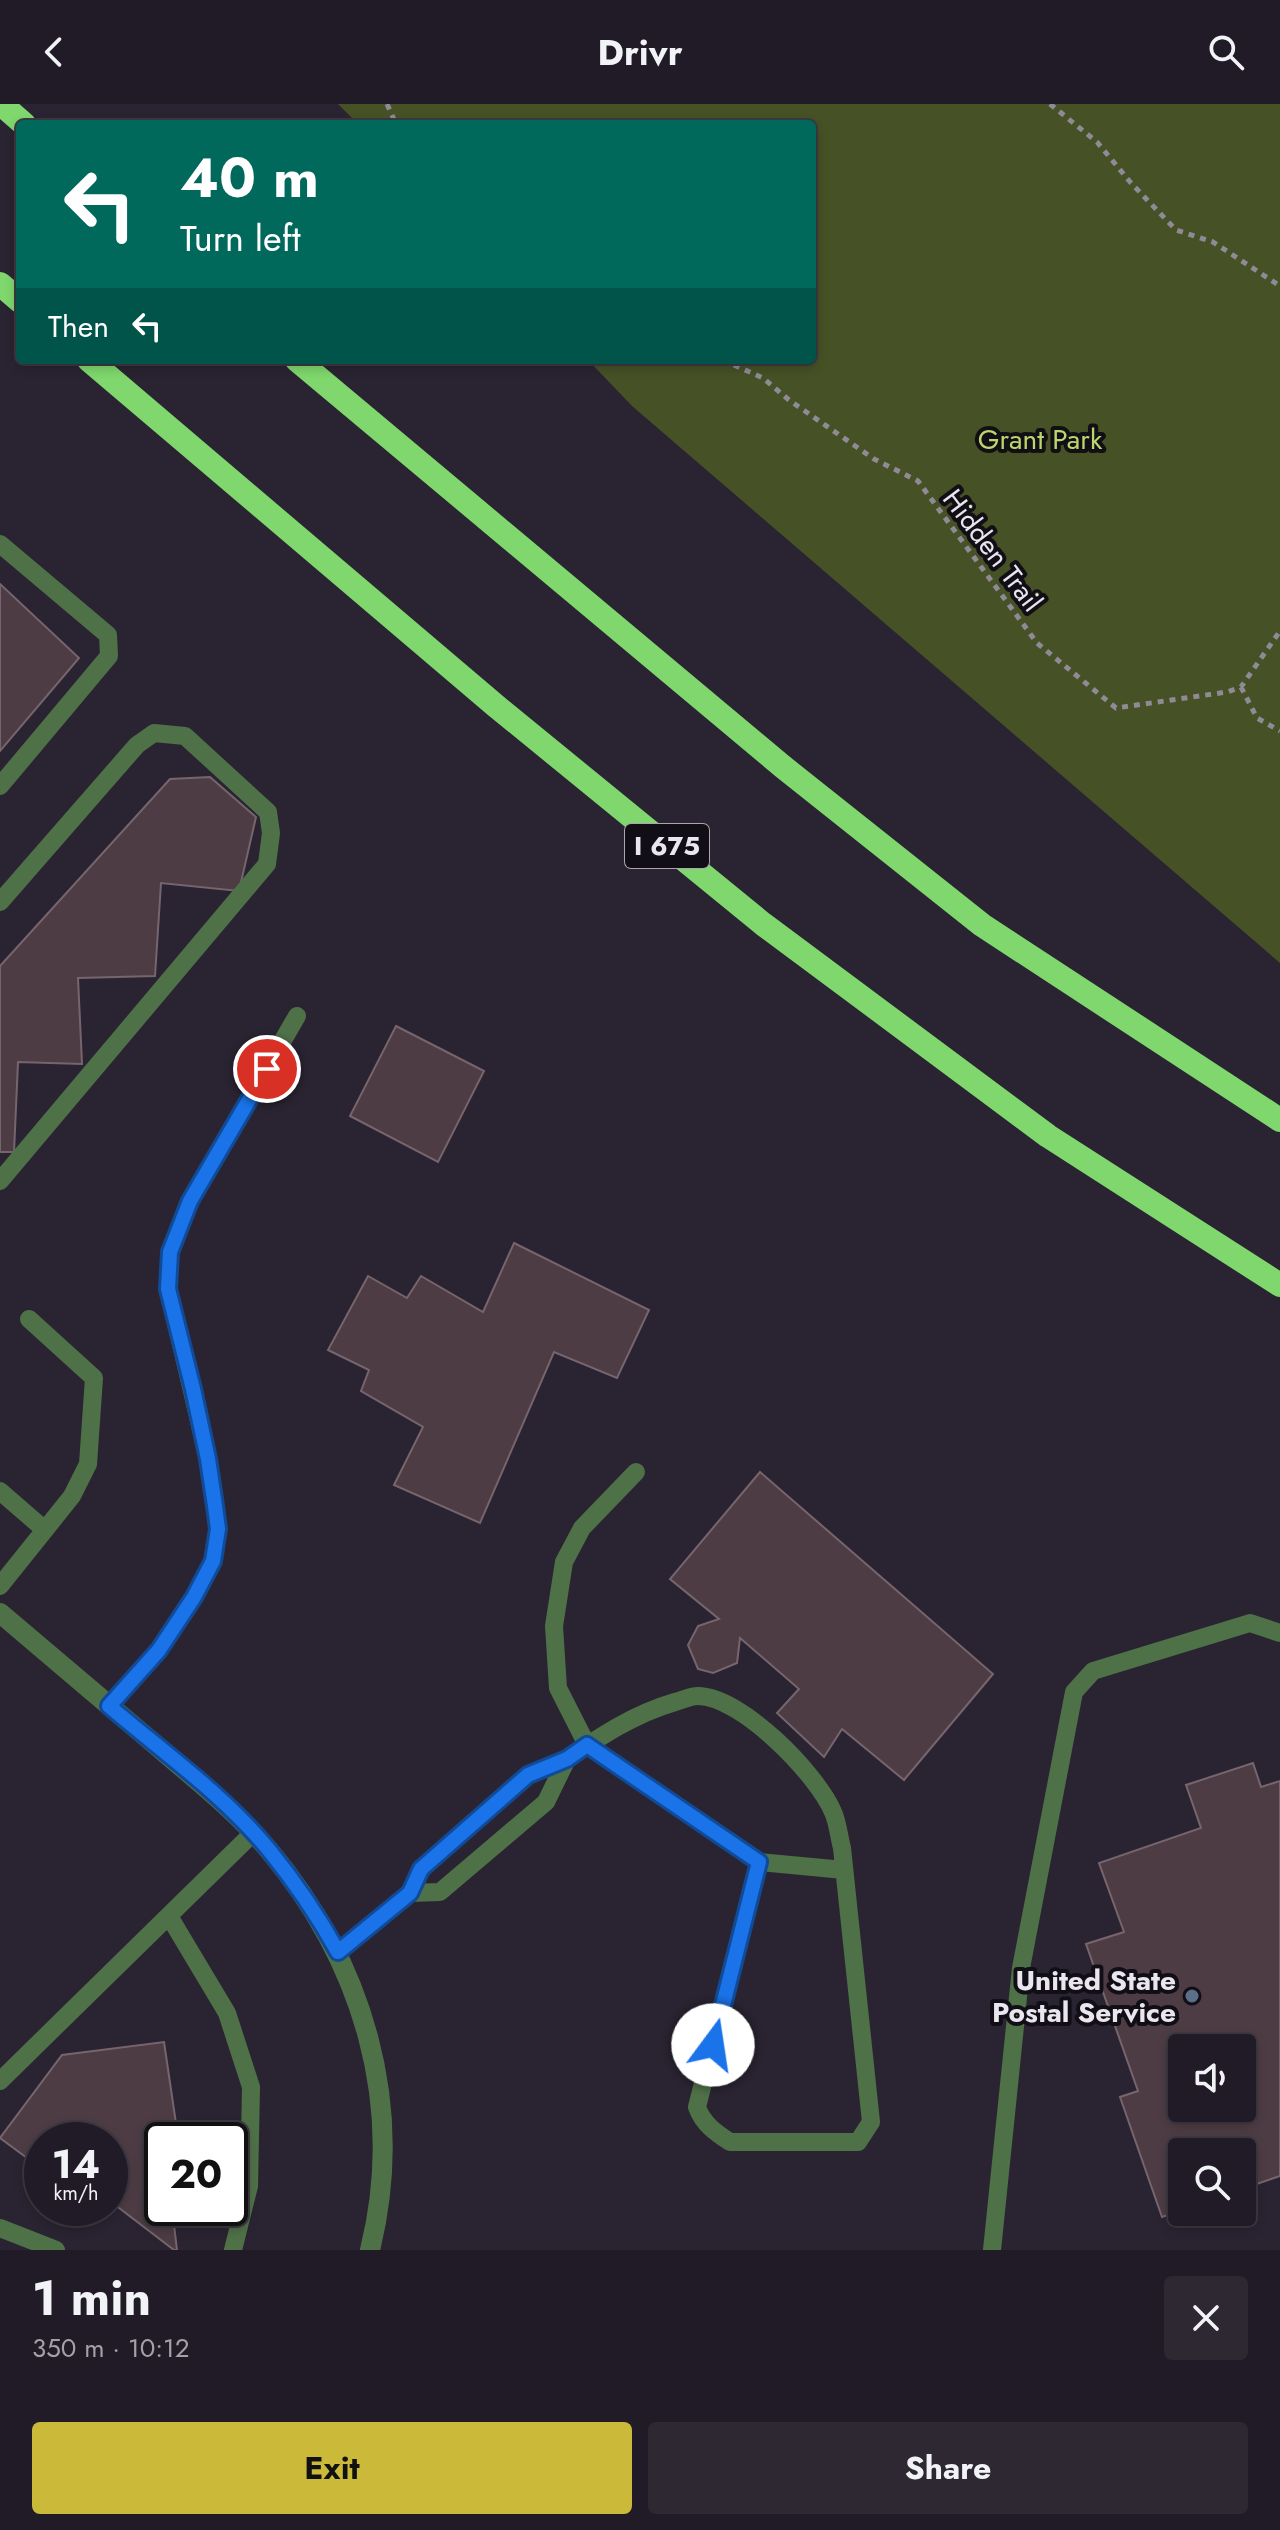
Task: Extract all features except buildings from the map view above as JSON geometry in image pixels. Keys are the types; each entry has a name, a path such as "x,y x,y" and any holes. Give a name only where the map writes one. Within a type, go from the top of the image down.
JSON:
{"highway":[{"path":"1,104 19,120"},
{"path":"0,284 16,298"},
{"name":"I 675","path":"94,364 496,706 763,924 1048,1136 1280,1285"},
{"path":"302,364 769,756 982,925 1280,1120"}],"street":[{"path":"0,1613 225,1805 253,1833 305,1898 338,1952 358,1997 372,2049 380,2101 380,2208 370,2250"}],"lane":[{"path":"0,544 108,635 109,656 0,786"},
{"path":"0,902 137,745 154,733 185,736 268,812 271,833 267,864 0,1181"},
{"path":"109,1706 159,1650 194,1597 213,1561 218,1529 193,1389 168,1289 170,1252 190,1201 297,1016"},
{"path":"0,1586 72,1496 88,1464 94,1378 29,1319"},
{"path":"636,1472 582,1528 564,1562 554,1626 558,1688 587,1745 759,1862 844,1870"},
{"path":"0,1491 45,1530"},
{"path":"992,2250 1021,1968 1074,1692 1093,1671 1250,1623 1280,1633"},
{"path":"338,1952 410,1893 421,1869 528,1775 567,1759 649,1709 696,1696 721,1699 744,1714 807,1769 833,1812 844,1870 871,2122 858,2142 730,2142 713,2131 700,2116 697,2107 759,1862"},
{"path":"410,1893 440,1892 546,1802 567,1759"},
{"path":"0,2081 253,1833"},
{"path":"169,1916 227,2013 251,2087 249,2186 233,2250"},
{"path":"0,2228 56,2250"}],"path":[{"path":"1050,104 1097,142 1176,230 1213,242 1280,286"},
{"name":"Hidden Trail","path":"732,364 763,378 789,400 874,459 918,481 1037,643 1116,708 1227,692 1241,687"},
{"path":"1280,631 1241,687 1257,718 1280,731"}],"green space":[{"name":"Grant Park","path":"338,104 1280,104 1280,963 632,406 592,364 816,364 816,120 354,120"}],"place":[{"name":"United State Postal Service","path":"1192,1996"}],"route":[{"path":"267,1069 190,1201 170,1252 168,1289 193,1389 215,1506 218,1529 213,1561 194,1597 159,1650 109,1706 225,1805 268,1849 305,1898 338,1952 410,1893 421,1869 528,1775 567,1759 587,1745 759,1862 713,2045"}]}
